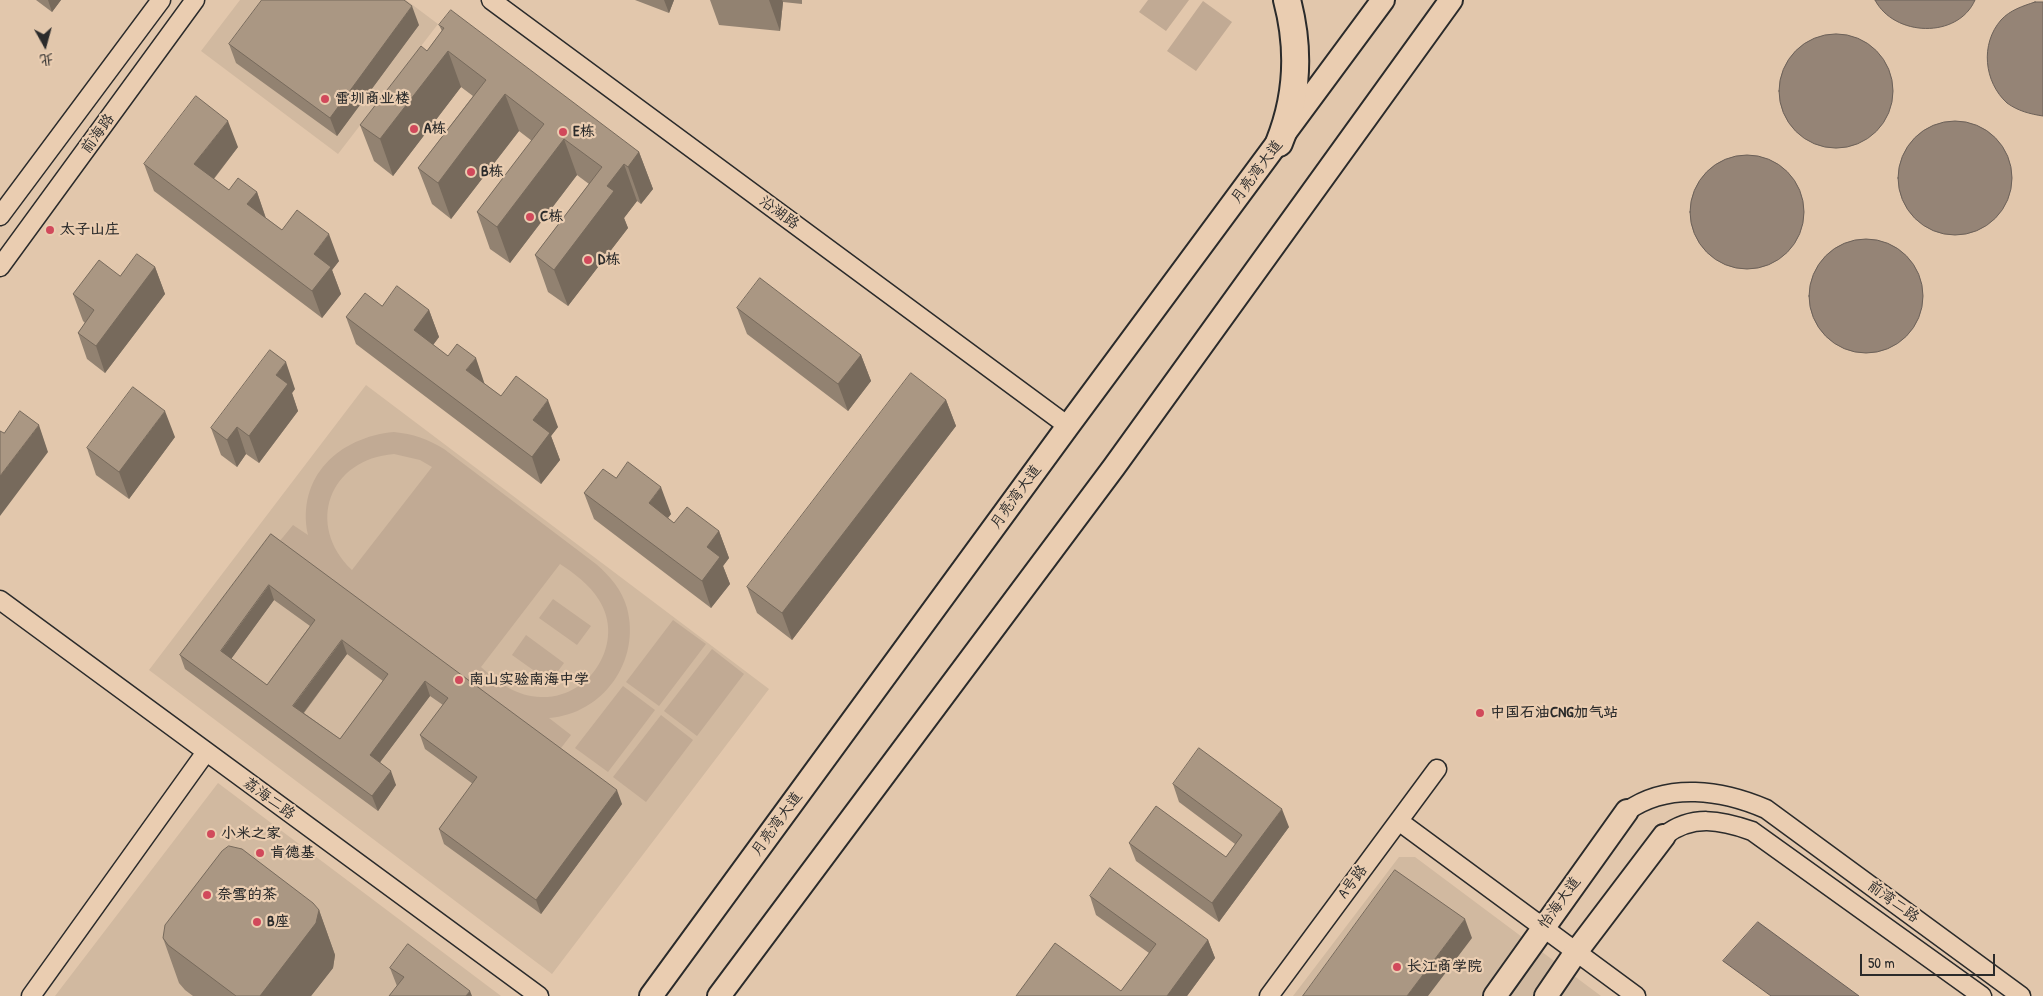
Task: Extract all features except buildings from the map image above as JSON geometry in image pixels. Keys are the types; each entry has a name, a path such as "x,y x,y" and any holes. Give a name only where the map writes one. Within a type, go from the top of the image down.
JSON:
{"highway":[{"path":"1288,0 1296,52"},
{"path":"1279,143 1293,97 1299,0"}],"main road":[{"name":"月亮湾大道","path":"651,996 1068,426 1383,0"},
{"path":"719,996 1108,475 1450,0"},
{"name":"怡海大道","path":"1495,996 1627,811"},
{"path":"1546,996 1576,952 1664,836"}],"street":[{"name":"前海路","path":"0,216 161,0"},
{"name":"前海路","path":"0,267 195,0"},
{"name":"沿湖路","path":"491,0 1068,426"},
{"name":"荔海二路","path":"0,600 539,996"},
{"path":"31,996 206,752"},
{"name":"A号路","path":"1269,996 1400,822 1437,769"},
{"name":"前湾二路","path":"1627,811 1638,804 1656,797 1693,792 1730,796 1766,809 2021,996"},
{"name":"前湾二路","path":"1664,836 1681,825 1709,820 1723,821 1752,831 1982,996"},
{"path":"1400,822 1636,996"}],"shaded area":[{"name":"雷圳商业楼","path":"240,0 406,0 438,24 338,154 201,51"},
{"path":"1148,0 1189,0 1166,31 1139,12"},
{"path":"1875,0 1975,0 1967,13 1955,22 1941,27 1926,28 1911,27 1896,21 1884,12"},
{"path":"1203,1 1232,22 1196,71 1167,51"},
{"path":"2035,2 2043,2 2043,116 2024,112 2007,103 1993,85 1988,63 1990,40 2001,20 2013,11"},
{"path":"1836,34 1858,38 1868,43 1884,59 1889,69 1893,91 1889,113 1884,123 1868,139 1858,144 1836,148 1814,144 1804,139 1788,123 1783,113 1779,91 1783,69 1788,59 1804,43 1814,38"},
{"path":"1955,121 1977,125 1987,130 2003,146 2008,156 2012,178 2008,200 2003,210 1987,226 1977,231 1955,235 1933,231 1923,226 1907,210 1902,200 1898,178 1902,156 1907,146 1923,130 1933,125"},
{"path":"1747,155 1769,159 1779,164 1795,180 1800,190 1804,212 1800,234 1795,244 1779,260 1769,265 1747,269 1725,265 1715,260 1699,244 1694,234 1690,212 1694,190 1699,180 1715,164 1725,159"},
{"path":"1866,239 1888,243 1898,248 1914,264 1919,274 1923,296 1919,318 1914,328 1898,344 1888,349 1866,353 1844,349 1834,344 1818,328 1813,318 1809,296 1813,274 1818,264 1834,248 1844,243"},
{"name":"南山实验南海中学","path":"366,385 769,689 552,974 149,670"},
{"path":"394,432 408,434 432,442 444,449 596,564 611,578 619,589 627,608 630,628 628,647 623,665 614,681 586,707 568,714 549,718 571,735 558,752 279,542 293,525 308,535 306,514 309,495 315,478 339,451 374,435","holes":["394,454 420,460 432,467 352,570 338,552 330,534 327,515 331,497 340,481 353,468 372,459","560,564 591,589 599,600 606,616 608,633 605,650 599,665 575,689 559,695 532,696 508,688 481,667"]},
{"path":"553,599 591,626 577,645 539,618"},
{"path":"673,620 706,644 659,706 626,682"},
{"path":"526,635 564,663 550,682 512,655"},
{"path":"712,649 744,674 697,736 664,711"},
{"path":"623,686 655,710 608,772 575,748"},
{"path":"661,715 693,740 646,802 613,777"},
{"path":"218,783 501,996 55,996"},
{"path":"1399,857 1415,857 1601,996 1293,996"},
{"path":"1758,922 1859,996 1771,996 1723,961"}],"place":[{"name":"雷圳商业楼","path":"325,99"},
{"name":"A栋","path":"414,129"},
{"name":"E栋","path":"563,132"},
{"name":"B栋","path":"471,172"},
{"name":"C栋","path":"530,217"},
{"name":"太子山庄","path":"50,230"},
{"name":"D栋","path":"588,260"},
{"name":"南山实验南海中学","path":"459,680"},
{"name":"中国石油CNG加气站","path":"1480,713"},
{"name":"小米之家","path":"211,834"},
{"name":"肯德基","path":"260,853"},
{"name":"奈雪的茶","path":"207,895"},
{"name":"B座","path":"257,922"},
{"name":"长江商学院","path":"1397,967"}]}
